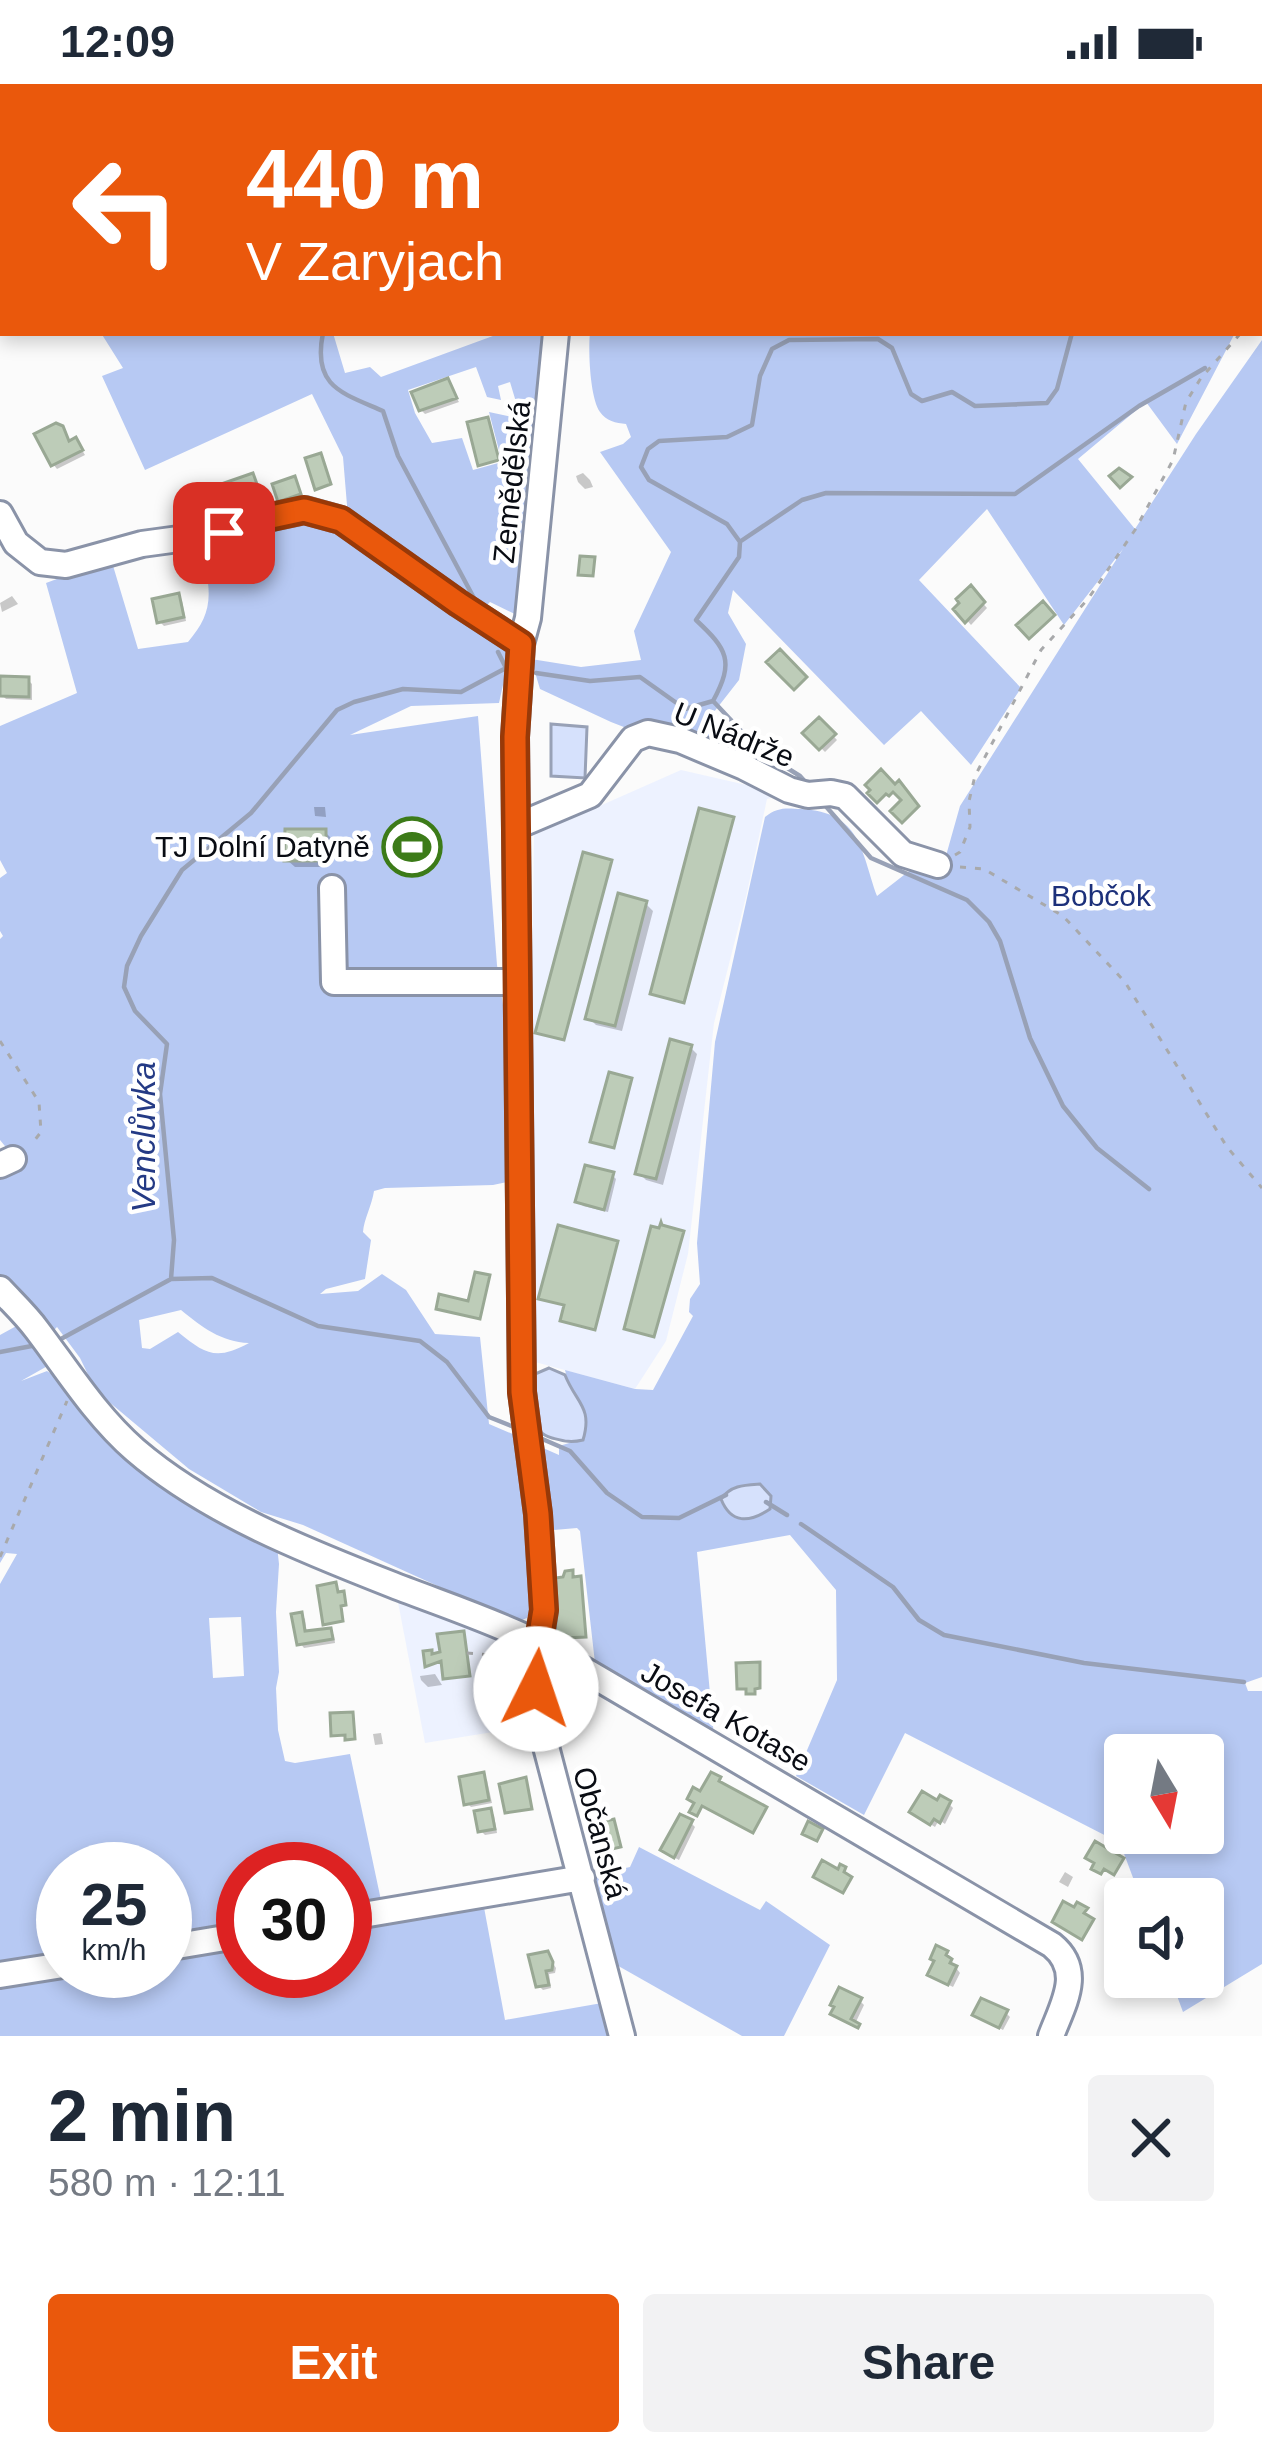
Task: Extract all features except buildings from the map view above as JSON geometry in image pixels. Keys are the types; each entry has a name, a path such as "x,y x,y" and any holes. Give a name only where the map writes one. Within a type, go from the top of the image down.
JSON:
{"street":[{"name":"Zemědělská","path":"537,1650 544,1610 522,1392 515,737 556,336"},
{"path":"0,514 16,543 40,562 66,565 142,544 224,533 304,510 341,520 521,644"},
{"name":"U Nádrže","path":"517,826 590,795 633,739 648,733 680,740 788,790 845,796 903,854 938,865"},
{"path":"332,888 334,982 517,982"},
{"name":"Josefa Kotase","path":"0,1289 34,1325 74,1383 135,1450 180,1484 221,1509 392,1585 500,1624 537,1650 1052,1945 1065,1958 1070,1975 1051,2036"},
{"name":"Občanská","path":"537,1650 539,1720 622,2036"},
{"path":"372,1913 582,1878"},
{"path":"0,1976 36,1970"}],"path":[{"path":"938,865 960,852 970,827 975,776 1041,650 1088,599 1136,530 1173,460 1186,402 1238,336"},
{"path":"938,865 984,869 1063,916 1125,982 1227,1148 1262,1188"},
{"path":"0,1041 39,1102 41,1132 28,1148 6,1162"},
{"path":"0,1557 74,1383"},
{"path":"467,1654 537,1650"}],"shaded area":[{"path":"551,724 587,727 585,778 551,776"},
{"path":"681,770 773,791 767,799 714,1023 688,1254 666,1341 635,1389 535,1362 534,835"},
{"path":"549,1368 565,1375 582,1406 583,1440 552,1438 534,1421 535,1374"},
{"path":"760,1484 771,1496 770,1509 741,1519 725,1507 721,1499 729,1491"},
{"path":"397,1597 500,1636 511,1646 530,1726 425,1743"}],"green space":[{"path":"103,336 334,336 345,373 370,367 381,377 493,336 547,336 542,412 516,402 510,382 498,386 501,400 487,397 476,367 408,390 432,443 462,438 473,470 502,462 489,412 541,423 517,615 490,602 483,609 348,517 343,457 312,394 145,470 102,376 123,368"},
{"name":"Bobčok","path":"590,336 1233,336 1177,444 1146,402 1078,459 1135,529 1262,340 1262,1677 1245,1683 1248,1691 1262,1691 1262,1964 1224,1987 1224,1878 1133,1878 1124,1854 1224,1854 1224,1734 1104,1734 1104,1835 905,1733 864,1815 796,1776 837,1680 836,1590 790,1535 697,1552 714,1737 595,1663 580,1531 554,1530 553,1544 548,1545 534,1444 559,1455 559,1446 583,1439 565,1370 653,1390 693,1316 690,1299 700,1284 697,1243 715,1042 765,817 791,808 836,818 856,837 877,896 913,868 940,877 960,806 1123,549 1064,625 987,509 919,580 1021,688 971,765 921,711 884,745 733,590 728,613 746,644 739,680 703,726 755,749 758,766 688,752 540,689 531,659 581,667 641,660 634,631 671,552 600,452 631,437 626,424 608,419 597,405 590,374"},
{"path":"286,522 325,522 511,649 499,703 411,706 350,735 478,716 497,965 509,1045 507,1182 374,1191 363,1232 371,1240 365,1279 320,1294 358,1291 382,1274 406,1290 435,1334 480,1337 489,1424 515,1435 530,1528 532,1601 527,1618 517,1622 303,1525 261,1512 189,1469 96,1391 57,1327 50,1334 0,1282 0,1172 18,1162 0,1140 0,878 7,873 0,860 0,726 77,693 46,583 111,559 138,649 188,642 205,615 208,583 230,578 217,551 233,538 253,539","holes":["181,1310 221,1337 249,1343 228,1352 211,1352 178,1332 150,1349 142,1348 139,1320"]},
{"path":"20,1324 51,1364 21,1381 47,1371 60,1380 76,1407 125,1452 277,1546 276,1688 285,1761 350,1754 369,1842 216,1842 216,1934 192,1938 192,1842 36,1842 36,1965 0,1971 0,1584 17,1554 6,1553 0,1563 0,1335","holes":["241,1617 244,1676 213,1678 209,1618"]},
{"path":"639,1847 760,1910 766,1901 830,1945 784,2036 742,2036 599,1955 589,1876 630,1867"},
{"path":"372,1858 382,1905 372,1907"},
{"path":"483,1902 505,2020 602,2003 612,2036 0,2036 0,1986 36,1980 36,1998 192,1998 192,1950 216,1946 216,1998 372,1998 372,1919"},
{"path":"1178,1998 1206,1998 1183,2012"}],"waterway":[{"path":"323,336 326,377 343,393 383,411 398,456 475,600"},
{"name":"Venclůvka","path":"536,673 590,681 640,677 685,709 713,701 724,676 724,656 696,620 739,557 740,542 727,524 649,480 641,467 648,449 659,441 727,437 752,425 760,376 772,349 789,340 878,339 892,348 911,394 922,401 952,392 975,406 1047,403 1057,389 1071,336"},
{"path":"741,541 802,500 826,493 1015,494 1139,406 1205,368"},
{"path":"498,652 506,668"},
{"name":"Venclůvka","path":"59,1340 171,1279 174,1240 160,1094 167,1044 135,1011 124,987 127,966 141,936 182,870 251,813 337,710 403,689 461,692 510,669"},
{"path":"714,702 760,751 808,785"},
{"path":"823,803 871,858 967,900 989,922 1000,941 1030,1038 1063,1106 1097,1148 1149,1189"},
{"path":"171,1279 212,1278 318,1326 420,1341 447,1362 489,1417 514,1427"},
{"name":"Venclůvka","path":"0,1352 37,1345"},
{"path":"540,1438 570,1451 607,1493 642,1517 679,1518 726,1495"},
{"path":"766,1502 787,1515"},
{"path":"801,1524 893,1587 919,1620 944,1635 1084,1663 1244,1682"}],"place":[{"name":"TJ Dolní Datyně","path":"412,847"}],"route":[{"path":"224,533 304,510 341,520 521,644 515,737 522,1392 538,1514 544,1610 536,1689"}]}
